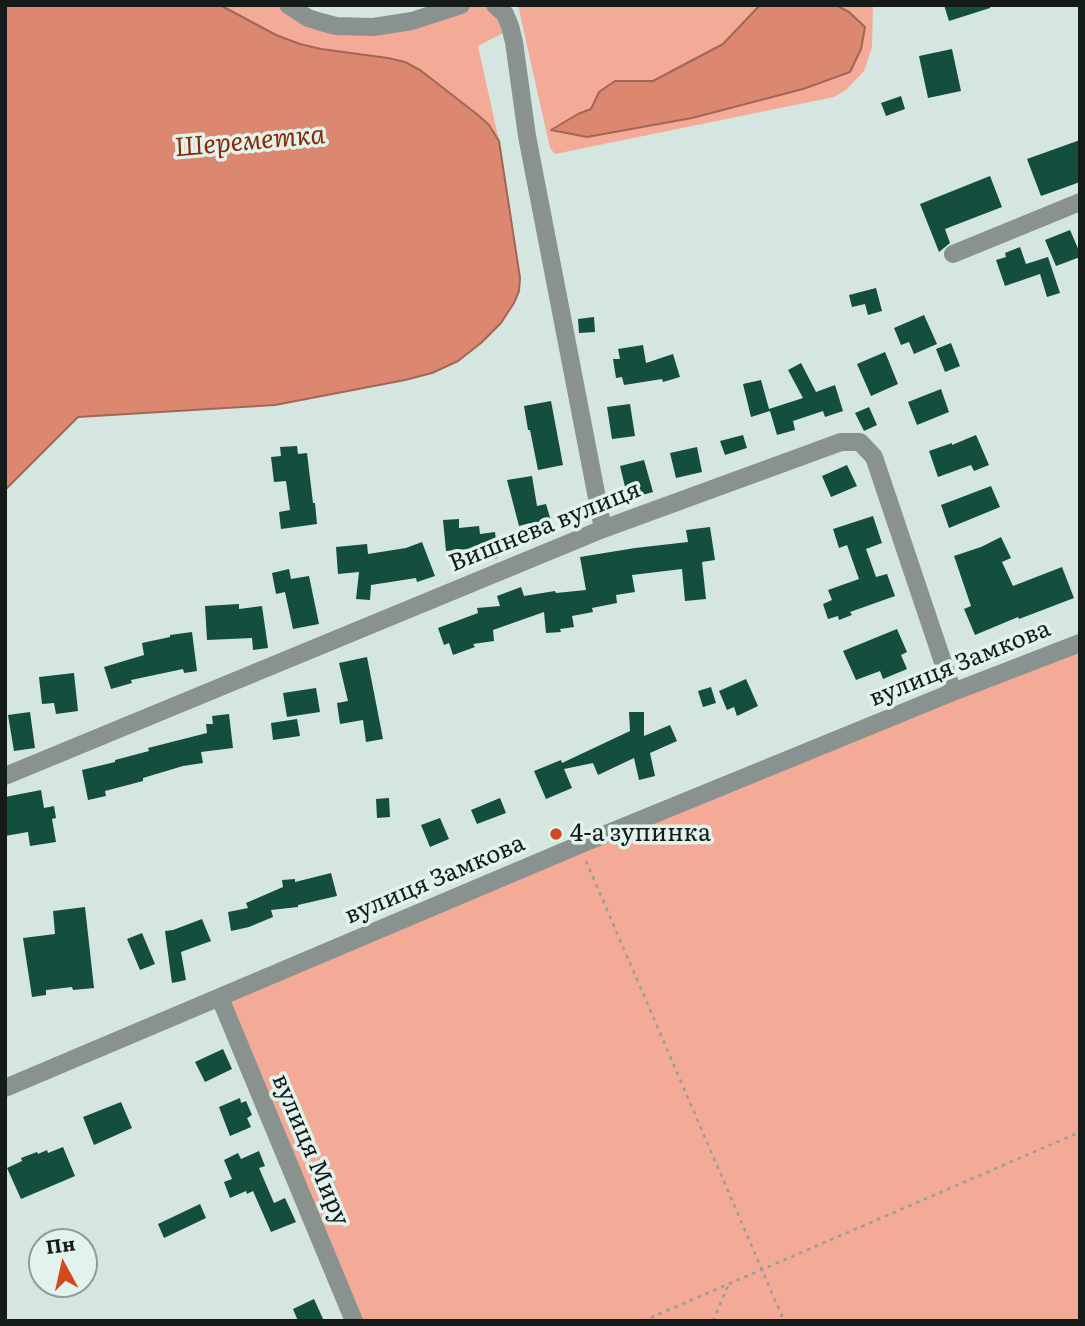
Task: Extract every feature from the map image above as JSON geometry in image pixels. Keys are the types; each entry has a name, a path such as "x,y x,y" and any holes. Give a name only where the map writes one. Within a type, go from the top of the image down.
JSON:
{"street":[{"path":"288,5 311,11 336,26 382,27 412,21 461,5"},
{"path":"495,5 505,14 510,26 527,136 603,528"},
{"path":"953,254 1080,202"},
{"name":"Вишнева вулиця","path":"5,776 603,528 841,442 860,442 874,457 953,692"},
{"name":"вулиця Замкова","path":"5,1087 579,845 1080,643"},
{"name":"вулиця Миру","path":"220,998 354,1321"}],"path":[{"path":"579,845 784,1321"},
{"path":"643,1321 1080,1132"},
{"path":"713,1321 729,1283"}],"shaded area":[{"path":"220,5 288,5 336,26 461,5 495,5 511,29 478,46 499,141 489,125 478,115 420,70 405,62 301,44 276,35"},
{"path":"518,5 873,5 872,47 864,71 846,90 834,97 555,154 550,148"},
{"path":"1080,643 1080,1321 358,1321 220,998"}],"water":[{"name":"Шереметка","path":"5,5 220,5 276,35 300,44 388,58 405,62 420,70 478,115 489,125 499,141 520,278 514,303 501,323 481,343 458,361 432,373 275,405 78,417 5,490"},
{"path":"760,5 836,5 849,12 865,27 861,49 850,72 803,89 692,118 587,137 551,130 591,109 599,92 615,81 653,81 723,44"}],"building":[{"path":"944,5 990,5 990,8 949,21"},
{"path":"952,49 961,91 928,98 919,56"},
{"path":"901,96 905,109 886,116 881,103"},
{"path":"1080,140 1080,182 1041,196 1027,159"},
{"path":"990,176 1002,207 945,229 950,243 939,252 920,204"},
{"path":"1070,230 1080,257 1056,266 1045,240"},
{"path":"1020,247 1026,264 1048,257 1060,293 1047,297 1040,274 1005,286 996,260 1006,257 1005,253"},
{"path":"876,288 882,311 868,315 865,304 852,307 849,295"},
{"path":"924,315 937,344 914,354 909,342 901,345 894,328"},
{"path":"594,317 595,332 579,333 578,319"},
{"path":"951,343 960,366 945,372 936,349"},
{"path":"643,345 646,363 673,354 680,377 663,382 662,379 624,385 622,377 616,378 613,359 620,359 618,349"},
{"path":"885,352 898,384 871,396 857,364"},
{"path":"801,363 816,392 835,385 843,411 825,417 823,411 793,421 795,430 777,435 770,411 751,417 743,384 761,380 769,409 803,398 788,370"},
{"path":"941,389 949,412 917,425 908,402"},
{"path":"551,401 563,465 538,470 524,406"},
{"path":"630,404 635,436 612,439 607,407"},
{"path":"869,407 877,425 864,431 855,413"},
{"path":"743,435 747,448 725,455 720,441"},
{"path":"976,435 989,465 974,471 971,465 938,477 929,451"},
{"path":"297,446 298,454 307,453 317,524 281,529 279,512 290,510 286,481 274,482 271,457 281,456 280,447"},
{"path":"697,447 702,472 676,478 670,453"},
{"path":"644,460 653,492 628,499 620,466"},
{"path":"847,465 857,486 831,497 822,476"},
{"path":"532,476 537,506 546,504 553,528 533,533 530,523 519,526 507,480"},
{"path":"991,486 1000,507 949,528 941,505"},
{"path":"873,516 882,543 866,549 876,577 887,574 895,596 850,612 852,615 839,620 838,616 828,619 823,604 832,600 828,590 859,579 847,545 839,548 833,529"},
{"path":"459,519 459,528 479,526 480,534 495,532 498,558 481,560 479,548 446,551 443,520"},
{"path":"710,527 715,560 702,562 706,599 685,601 682,569 632,575 635,592 616,595 617,603 592,608 593,612 572,616 574,627 560,629 561,632 546,633 544,612 493,630 494,641 473,644 475,647 453,655 449,643 444,645 438,628 478,613 477,608 500,606 497,596 521,587 524,596 586,590 580,557 688,542 686,530"},
{"path":"1001,537 1011,558 1002,562 1013,586 1062,567 1074,598 975,635 964,609 971,606 954,556"},
{"path":"422,542 435,576 417,582 416,578 371,585 370,600 356,599 359,572 338,574 336,547 367,544 368,554 406,548"},
{"path":"289,569 291,579 309,576 319,624 293,629 285,592 276,594 272,573"},
{"path":"239,604 239,609 262,606 268,648 253,650 252,638 207,640 205,606"},
{"path":"897,629 907,652 901,655 907,669 883,679 880,671 856,680 843,651"},
{"path":"192,632 197,671 184,673 183,669 131,680 132,683 111,689 104,667 144,655 142,643"},
{"path":"367,657 383,739 366,742 363,720 340,724 337,703 348,701 339,663"},
{"path":"74,673 78,711 56,714 54,703 42,704 39,677"},
{"path":"746,679 758,706 737,716 734,707 727,710 719,691"},
{"path":"711,687 716,703 703,707 698,691"},
{"path":"316,688 320,712 287,717 283,693"},
{"path":"30,712 35,748 14,751 8,715"},
{"path":"629,712 644,712 644,736 670,725 677,741 650,753 655,776 639,780 634,758 598,775 593,763 564,769 572,788 546,799 534,771 561,760 562,763 630,731"},
{"path":"229,714 233,748 201,752 203,763 143,778 143,781 105,791 106,796 88,800 82,770 149,751 148,748 207,733 206,724 213,724 212,716"},
{"path":"297,719 300,736 273,740 271,723"},
{"path":"41,790 44,808 54,806 56,818 52,819 56,842 30,846 28,832 5,836 5,797"},
{"path":"389,798 390,817 377,818 376,799"},
{"path":"500,798 506,813 477,824 471,810"},
{"path":"440,818 449,839 430,847 421,825"},
{"path":"331,873 337,896 298,907 271,910 273,917 231,931 228,912 248,908 246,903 283,887 282,880 295,879 295,882"},
{"path":"85,907 94,988 46,990 46,995 32,997 23,938 55,934 53,911"},
{"path":"202,919 211,941 181,952 186,980 172,983 165,931"},
{"path":"142,933 155,964 140,970 127,939"},
{"path":"223,1049 232,1069 205,1082 195,1062"},
{"path":"240,1098 241,1103 246,1101 252,1115 247,1118 251,1127 230,1136 219,1107"},
{"path":"121,1102 132,1128 94,1145 83,1117"},
{"path":"63,1147 75,1176 21,1199 7,1168 22,1161 21,1158 37,1152 38,1154 47,1150 48,1153"},
{"path":"259,1151 265,1166 259,1168 274,1203 285,1198 296,1222 271,1232 253,1191 230,1198 224,1182 232,1179 224,1160 238,1153 241,1159"},
{"path":"200,1204 206,1218 164,1238 158,1224"},
{"path":"314,1299 324,1321 298,1321 293,1309"}],"place":[{"name":"4-а зупинка","path":"556,834"}]}
